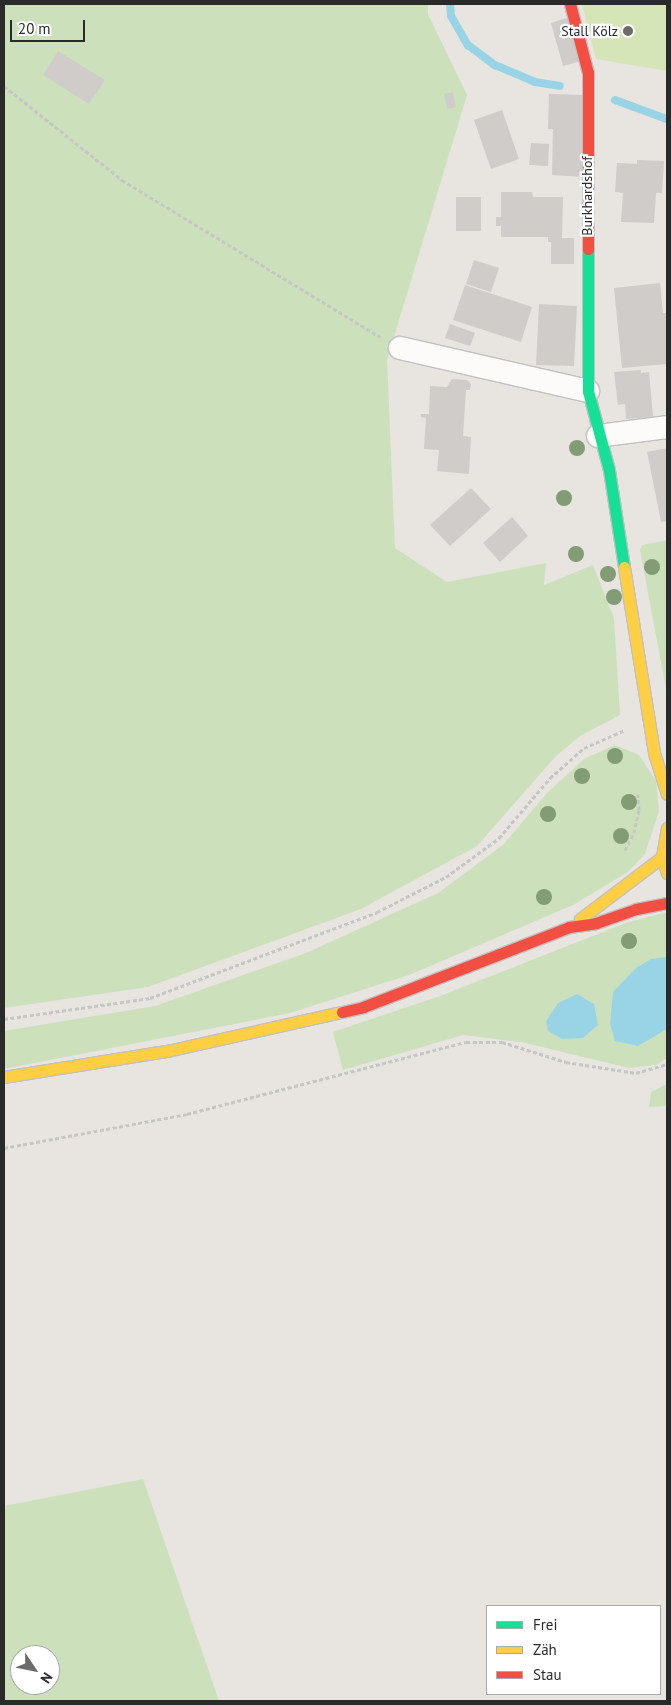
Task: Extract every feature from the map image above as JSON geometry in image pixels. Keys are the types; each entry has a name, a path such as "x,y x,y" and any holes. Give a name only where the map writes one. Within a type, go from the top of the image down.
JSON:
{"main road":[{"name":"Burkhardshof","path":"570,4 588,73 588,391 598,436 609,470 637,634 654,752 667,794"},
{"path":"667,828 662,857 667,873"},
{"path":"569,927 626,887 662,857"},
{"path":"4,1077 167,1051 363,1007 569,927 596,923 636,909 667,903"}],"street":[{"path":"400,348 588,391"},
{"path":"598,436 667,427"},
{"path":"649,720 667,740"}],"path":[{"path":"4,86 122,180 400,348"},
{"path":"4,1019 150,998 377,912 446,877 499,838 550,778 584,748 649,720"},
{"path":"626,887 618,863 634,833 639,810 637,788"},
{"path":"4,1148 188,1114 466,1042 502,1042 566,1062 636,1074 667,1064"}],"green space":[{"path":"4,4 428,4 428,14 467,95 387,360 395,548 447,582 546,563 544,585 593,565 614,618 620,715 580,736 556,756 477,846 361,909 148,987 4,1008"},
{"name":"Stall Kölz","path":"582,4 667,4 667,71 596,59"},
{"path":"667,540 667,694 640,550 642,545"},
{"path":"615,745 639,755 656,781 659,811 645,854 628,872 573,905 409,975 290,1013 4,1069 4,1031 155,1006 306,953 438,893 503,845 547,793 584,759"},
{"path":"667,912 667,1058 656,1065 629,1068 521,1042 463,1035 343,1070 333,1032 440,996 626,923"},
{"path":"667,1084 667,1106 649,1107 651,1092"},
{"path":"143,1479 219,1701 4,1701 4,1506"}],"water":[{"path":"667,957 667,1029 638,1046 615,1041 610,1024 613,992 636,968 651,959"},
{"path":"577,994 594,1004 598,1025 583,1038 562,1039 548,1031 546,1021 558,1003"}],"building":[{"path":"570,17 581,61 563,66 551,23"},
{"path":"58,51 105,80 89,104 43,75"},
{"path":"453,92 456,107 447,109 444,94"},
{"path":"549,94 584,95 583,177 552,175 553,129 548,129"},
{"path":"502,110 519,159 491,169 474,120"},
{"path":"531,143 549,144 548,166 529,165"},
{"path":"637,160 664,161 662,193 656,193 654,223 621,222 623,193 615,192 617,163 637,164"},
{"path":"501,192 532,192 533,197 563,197 562,238 574,238 574,264 551,264 551,242 548,242 548,237 501,237 501,226 496,226 496,217 501,217"},
{"path":"456,197 481,197 481,231 456,231"},
{"path":"474,260 499,268 491,292 466,284"},
{"path":"660,283 663,313 667,313 667,364 622,368 614,288"},
{"path":"465,285 532,307 521,342 453,320"},
{"path":"539,304 577,306 574,366 536,365"},
{"path":"450,324 475,333 470,346 445,338"},
{"path":"641,370 641,373 649,372 653,417 626,419 625,404 618,405 614,372"},
{"path":"452,379 467,380 471,384 470,390 466,390 463,436 471,437 469,474 437,471 439,450 424,449 426,418 421,417 421,414 429,414 430,386 447,387"},
{"path":"667,448 667,521 661,522 647,452"},
{"path":"471,488 491,509 450,546 430,525"},
{"path":"512,517 528,536 500,562 483,543"}],"waterway":[{"path":"450,4 451,16 468,45 495,65 535,82 560,86"},
{"path":"615,100 667,119"}],"traffic: fast":[{"path":"588,249 588,391 609,470 624,567"}],"traffic: slow":[{"path":"624,567 654,753 667,794"},
{"path":"667,828 662,857 667,873"},
{"path":"580,919 662,857"},
{"path":"4,1077 167,1051 342,1012"}],"traffic: jam":[{"path":"570,4 588,73 588,249"},
{"path":"342,1012 363,1007 569,927 596,923 636,909 667,903"}],"place":[{"name":"Stall Kölz","path":"628,31"}]}
